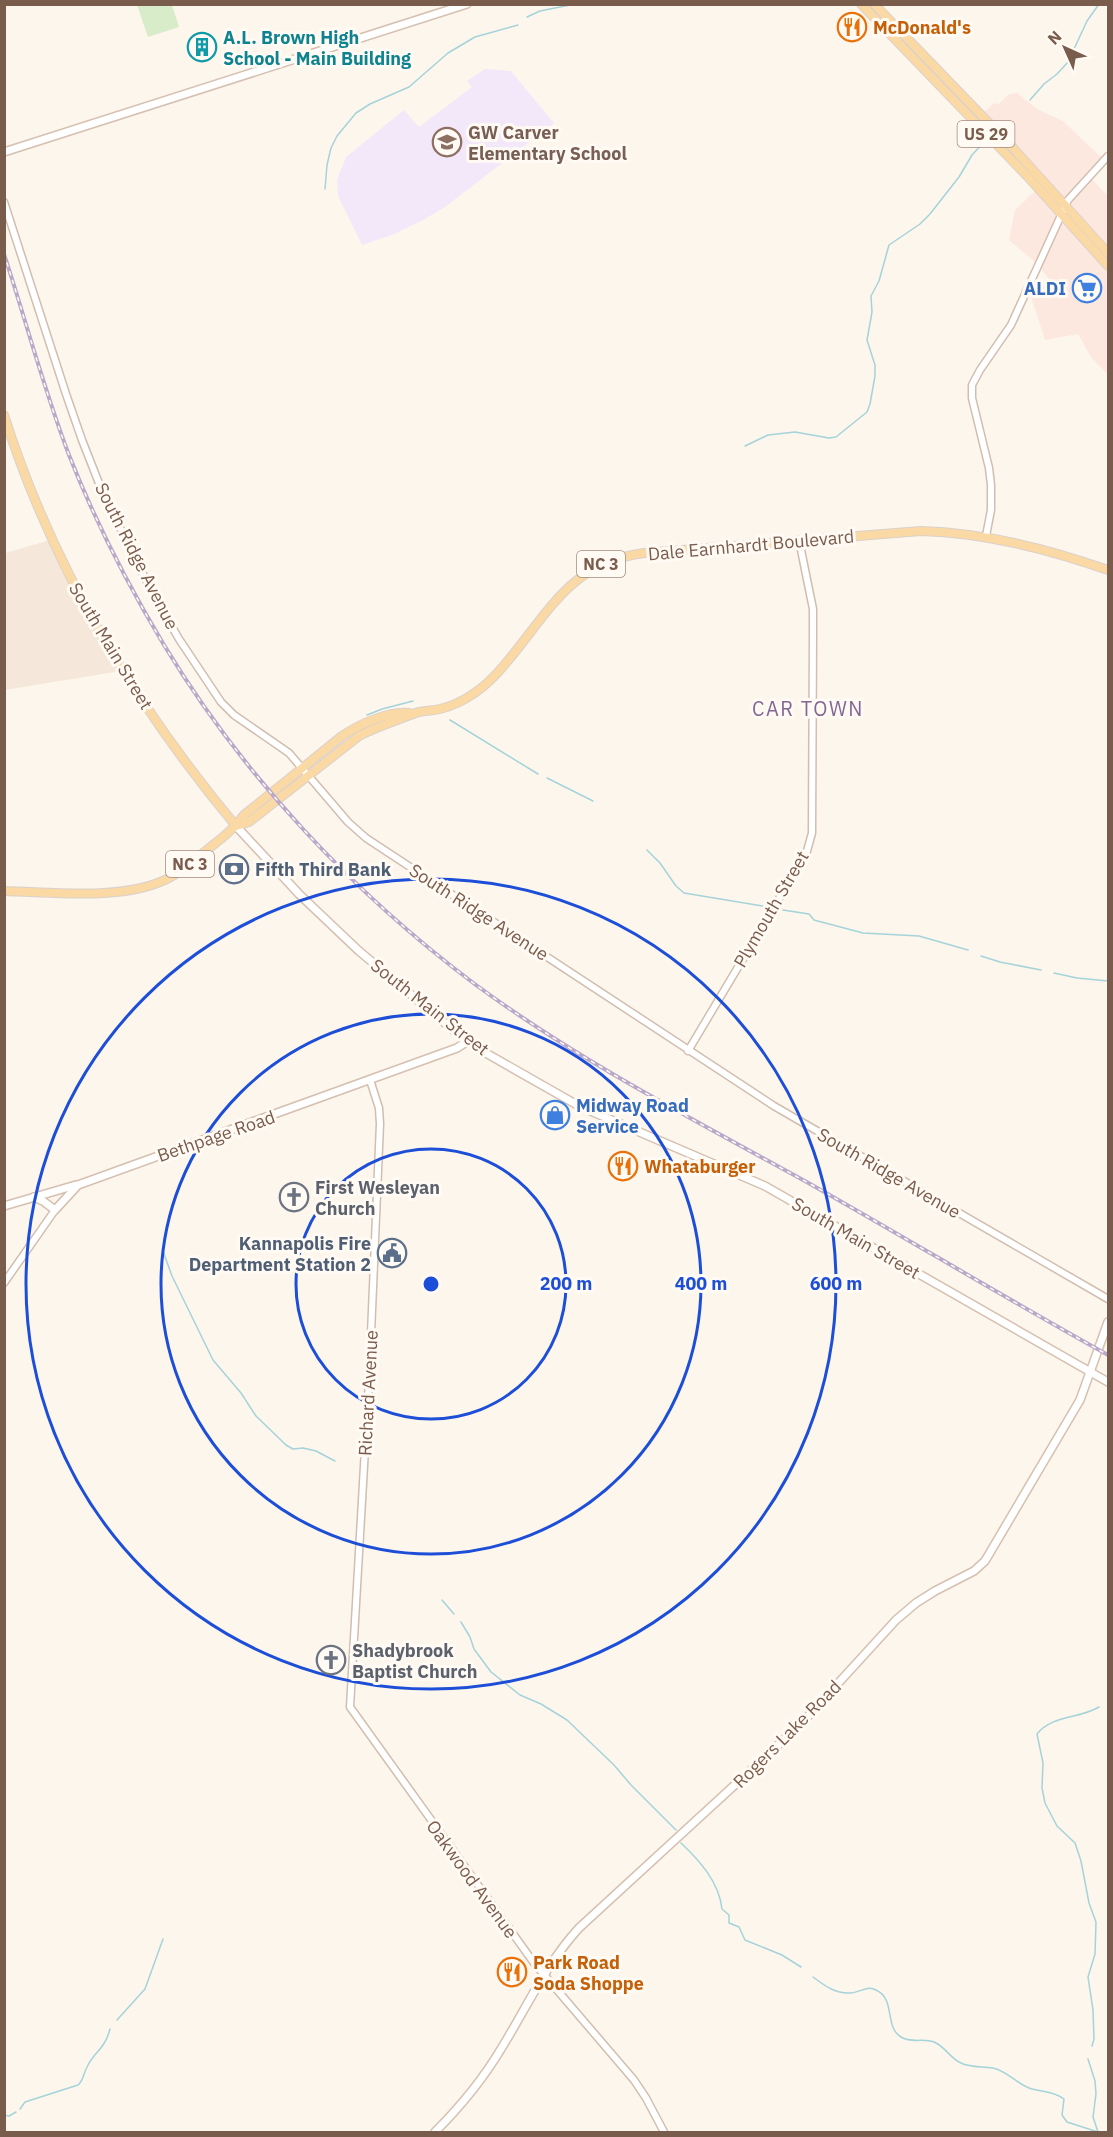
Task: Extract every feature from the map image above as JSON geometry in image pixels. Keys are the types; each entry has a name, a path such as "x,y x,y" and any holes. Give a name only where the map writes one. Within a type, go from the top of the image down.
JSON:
{"main road":[{"path":"4,152 85,128 467,4"},
{"name":"US 29","path":"861,4 1062,213 1108,266"},
{"name":"US 29","path":"874,4 1108,253"},
{"name":"South Main Street","path":"4,415 7,434 51,536 104,638 135,689 236,826 324,919 384,973 468,1041 569,1101 765,1186 1108,1382"},
{"name":"Dale Earnhardt Boulevard","path":"236,826 249,822 359,736 377,726 455,704 485,686 572,583 594,567 608,561 644,553 921,531 986,536 1033,547 1108,570"},
{"name":"Dale Earnhardt Boulevard","path":"4,891 115,892 141,889 175,875 236,826 244,815 355,728 385,717 407,712 413,714"},
{"path":"336,752 354,733 355,728"},
{"name":"Bethpage Road","path":"56,1208 78,1185 457,1048 468,1041"},
{"path":"4,1206 78,1185"},
{"path":"45,1194 56,1208"},
{"path":"34,1197 56,1208"},
{"name":"Rogers Lake Road","path":"435,2133 483,2076 501,2050 543,1974 557,1953 579,1928 800,1725 896,1620 916,1603 974,1571 985,1561 1075,1409 1108,1322"}],"street":[{"path":"986,536 991,510 992,485 972,398 972,386 1011,324 1065,205 1072,194 1108,156"},
{"name":"South Ridge Avenue","path":"4,202 66,394 104,496 152,592 179,639 221,702 234,715 280,746 303,767 348,822 366,838 688,1051 849,1150 1108,1299"},
{"name":"Plymouth Street","path":"688,1051 802,860 810,840 813,771 813,609 800,540"},
{"name":"Richard Avenue","path":"350,1707 369,1389 380,1124 379,1108 370,1080"},
{"name":"Bethpage Road","path":"4,1283 56,1208"},
{"name":"Oakwood Avenue","path":"350,1707 543,1974 634,2080 664,2133"}],"shaded area":[{"name":"GW Carver Elementary School","path":"485,69 511,71 554,123 445,207 392,235 362,245 338,196 337,180 346,157 404,110 419,127 472,87 467,81"},
{"path":"1017,93 1037,109 1063,121 1102,158 1087,174 1108,196 1108,248 983,113 994,103 999,104 1009,94"},
{"path":"1036,190 1108,273 1108,375 1091,357 1078,334 1045,340 1030,294 1036,280 1056,293 1060,292 1041,269 1053,244 1045,241 1036,263 1009,240 1015,210"},
{"path":"50,540 121,671 5,690 5,553"}],"green space":[{"path":"137,5 172,5 179,27 148,37"}],"waterway":[{"path":"527,17 540,11 575,4"},
{"path":"1030,100 1068,62 1087,21 1099,4"},
{"path":"325,189 331,148 337,136 356,113 370,104 409,87 448,53 475,37 518,25"},
{"path":"745,446 768,435 795,432 829,438 836,437 867,412 875,376 875,365 867,340 872,312 871,296 879,281 889,245 920,224 930,214 959,177 972,155 985,141"},
{"path":"367,715 413,701"},
{"path":"450,720 538,774"},
{"path":"547,778 593,801"},
{"path":"647,850 684,893 769,907"},
{"path":"783,910 809,914 814,920 863,933 919,936 968,950"},
{"path":"981,956 1041,970"},
{"path":"1054,973 1108,981"},
{"path":"163,1251 172,1276 213,1360 241,1393 256,1416 293,1449 303,1448 316,1451 335,1461"},
{"path":"442,1600 454,1614"},
{"path":"461,1622 474,1649 491,1672 520,1695 541,1704 567,1720 676,1830"},
{"path":"1092,2046 1094,2039 1093,2010 1088,1977 1095,1954 1096,1922 1089,1903 1075,1843 1057,1826 1045,1803 1042,1788 1043,1763 1037,1734 1050,1723 1099,1707"},
{"path":"681,1843 708,1873 717,1890 722,1909 729,1915 729,1923 739,1927 745,1940 782,1955 801,1967"},
{"path":"117,2020 145,1989 163,1939"},
{"path":"813,1977 839,1992 853,1993 869,1988 876,1990 886,2000 893,2027 901,2037 910,2040 932,2041 961,2063 969,2066 989,2067 1007,2074 1029,2088 1060,2096 1064,2099 1062,2115 1067,2122 1098,2132"},
{"path":"20,2109 25,2102 78,2085 110,2029"},
{"path":"1088,2059 1095,2081 1093,2117 1098,2132"},
{"path":"4,2115 9,2116 16,2112"}],"railway":[{"path":"4,254 43,381 69,455 101,528 138,599 195,694 229,741 265,786 344,872 387,912 476,985 598,1066 812,1185 1108,1355"}],"place":[{"name":"McDonald's","path":"852,27"},
{"name":"A.L. Brown High School - Main Building","path":"202,47"},
{"name":"GW Carver Elementary School","path":"447,142"},
{"name":"ALDI","path":"1087,288"},
{"name":"Fifth Third Bank","path":"234,869"},
{"name":"Midway Road Service","path":"555,1115"},
{"name":"Whataburger","path":"623,1166"},
{"name":"First Wesleyan Church","path":"294,1197"},
{"name":"Kannapolis Fire Department Station 2","path":"392,1253"},
{"name":"Shadybrook Baptist Church","path":"331,1660"},
{"name":"Park Road Soda Shoppe","path":"512,1972"}],"district":[{"name":"CAR TOWN","path":"808,708"}]}
